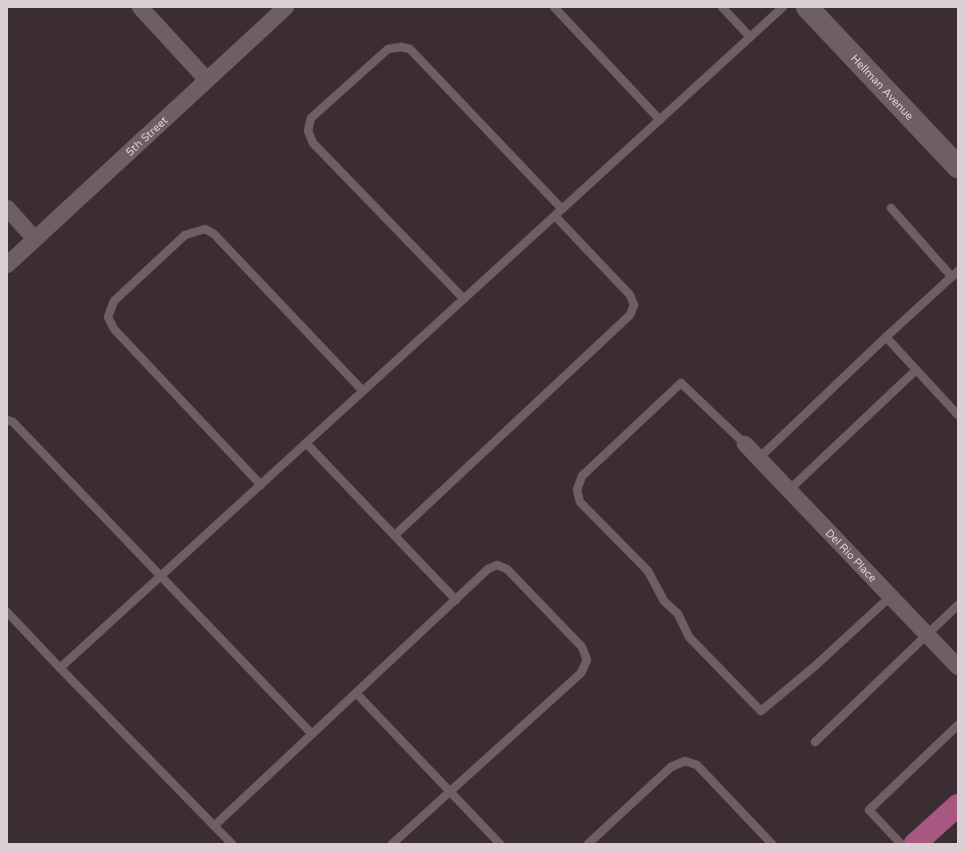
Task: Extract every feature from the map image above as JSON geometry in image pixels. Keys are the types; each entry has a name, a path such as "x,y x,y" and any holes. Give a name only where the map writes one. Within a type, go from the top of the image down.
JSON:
{"main road":[{"path":"915,844 958,805"}],"street":[{"path":"140,7 207,80"},
{"name":"5th Street","path":"7,265 286,7"},
{"name":"Hellman Avenue","path":"807,7 958,167"},
{"path":"7,208 35,239"},
{"name":"Del Rio Place","path":"745,444 958,667"}],"lane":[{"path":"554,7 660,120"},
{"path":"722,7 750,37"},
{"path":"60,668 783,7"},
{"path":"464,299 313,143 308,131 311,118 388,49 401,47 410,49 562,209"},
{"path":"759,458 886,337 955,274 891,208"},
{"path":"395,535 630,315 634,305 630,295 555,216"},
{"path":"261,485 114,329 108,317 114,301 185,235 205,230 214,234 363,391"},
{"path":"886,337 958,415"},
{"path":"789,490 916,370"},
{"path":"745,444 681,383 582,476 577,490 580,502 648,571 664,601 678,614 690,637 761,711 815,666 891,596"},
{"path":"7,420 13,422 312,734"},
{"path":"306,443 456,600"},
{"path":"214,826 488,569 497,565 507,570 582,647 587,660 581,673 392,844"},
{"path":"815,742 958,605"},
{"path":"7,612 232,844"},
{"path":"356,693 500,844"},
{"path":"901,844 869,810 958,725"},
{"path":"588,844 671,767 685,761 697,765 772,844"}]}
